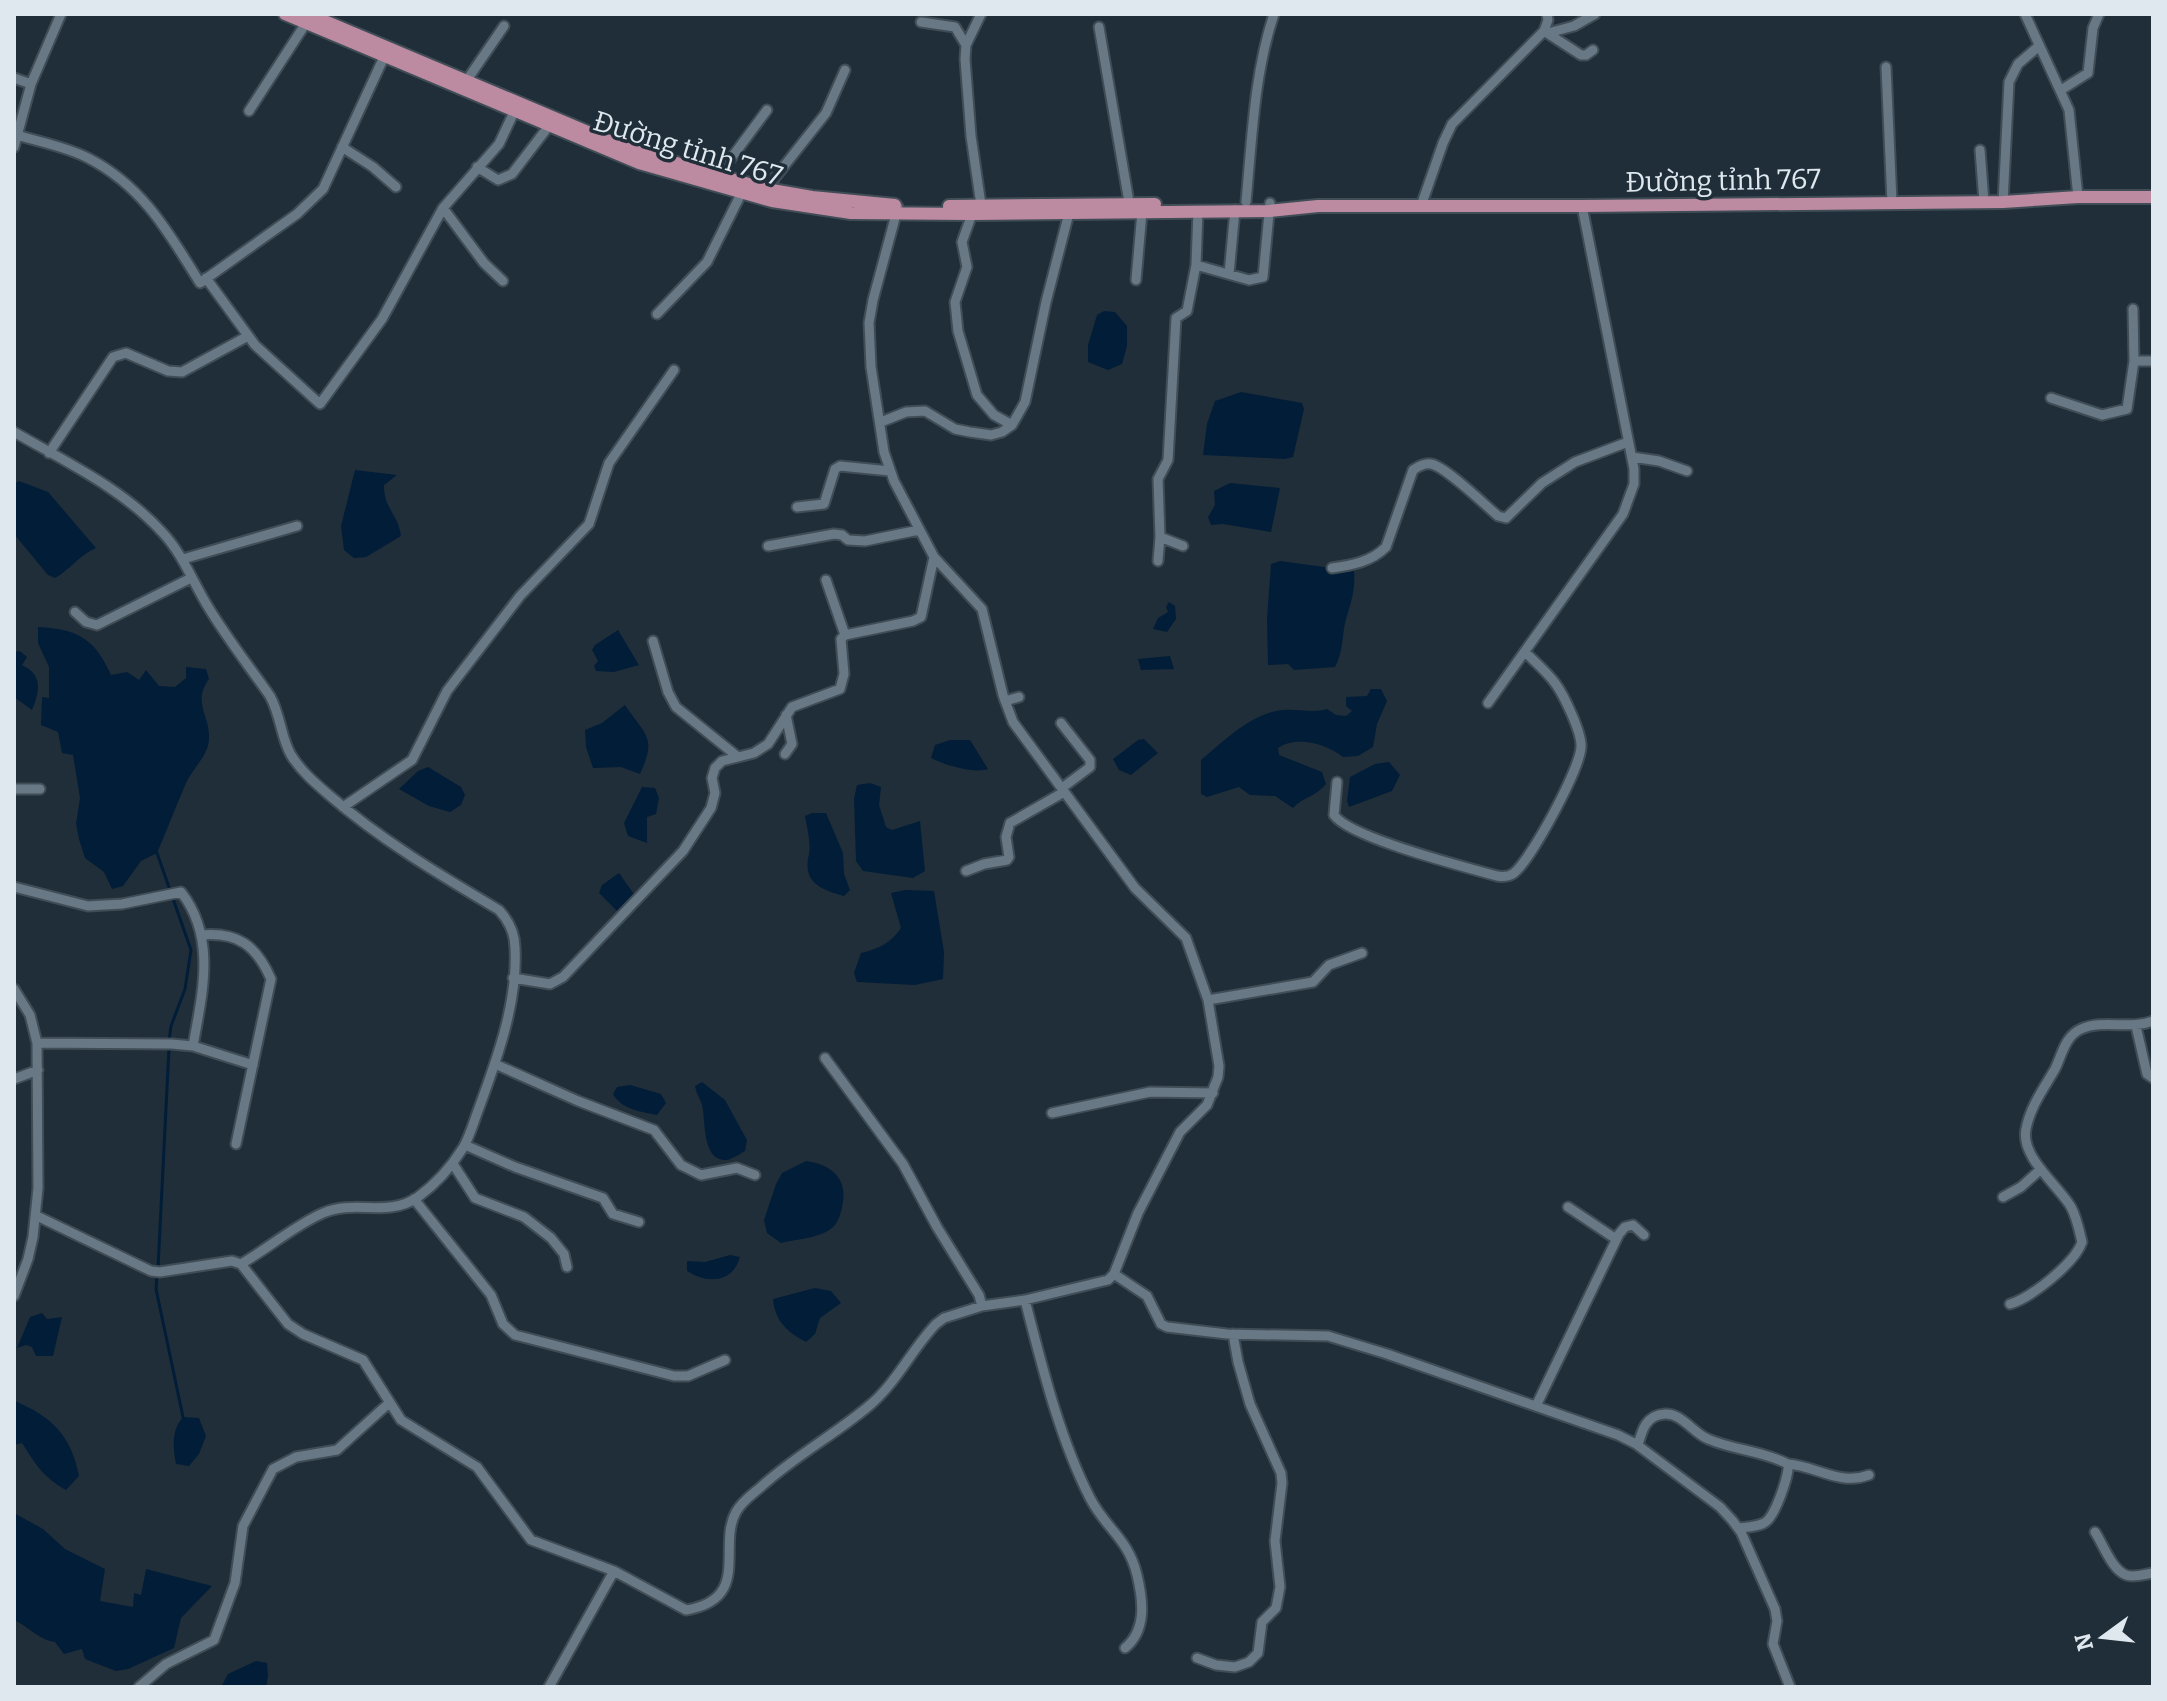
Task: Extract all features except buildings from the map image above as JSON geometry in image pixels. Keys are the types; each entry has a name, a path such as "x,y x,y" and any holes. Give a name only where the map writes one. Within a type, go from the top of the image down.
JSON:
{"main road":[{"name":"Đường tỉnh 767","path":"285,14 307,19 467,80 628,149 766,189 897,209"},
{"name":"Đường tỉnh 767","path":"307,19 384,57 548,127 639,163 741,194 851,213 897,209 1069,213 1198,211 1240,206"},
{"name":"Đường tỉnh 767","path":"976,210 1129,202 1269,207 1582,206 2003,202 2078,197 2153,197"}],"street":[{"path":"14,147 31,84 61,14"},
{"path":"966,45 981,14"},
{"path":"1229,274 1255,100 1274,14"},
{"path":"1546,32 1547,14"},
{"path":"1421,206 1452,124 1546,32 1583,22 1595,14"},
{"path":"2025,14 2061,90 2071,120 2078,197"},
{"path":"2061,90 2088,73 2093,28 2099,14"},
{"path":"249,111 307,19"},
{"path":"921,22 955,27 966,45 976,210 962,242 967,267 955,302 958,331 977,395 994,415 1012,425"},
{"path":"467,80 504,26"},
{"path":"1099,27 1129,202"},
{"path":"1546,32 1581,55 1593,50"},
{"path":"2003,202 2009,82 2018,64 2039,46"},
{"path":"17,135 86,157 104,167 144,200 159,217 200,283 312,202 323,189 384,57"},
{"path":"1886,67 1892,203"},
{"path":"766,189 826,113 845,70"},
{"path":"14,78 31,84"},
{"path":"718,176 767,110"},
{"path":"206,278 248,336 316,404 323,402 382,319 443,208 499,144 514,112"},
{"path":"477,167 490,177 498,180 505,178 512,174 548,127"},
{"path":"342,147 396,187"},
{"path":"1980,150 1984,202"},
{"path":"657,314 707,262 741,194"},
{"path":"1488,703 1623,514 1634,484 1632,457 1582,206"},
{"path":"1196,265 1249,280 1263,277 1269,207"},
{"path":"443,208 484,263 503,281"},
{"path":"37,1216 156,1272 232,1261 241,1264 288,1324 303,1334 363,1360 389,1403 407,1425 477,1467 531,1540 614,1571 686,1610 708,1603 723,1587 729,1573 732,1522 743,1502 784,1466 887,1389 936,1324 944,1318 982,1306 1025,1300 1103,1282 1114,1274 1138,1213 1180,1132 1207,1105 1213,1093 1219,1066 1208,1000 1186,938 1135,888 1013,722 982,609 934,557 890,471 884,452 871,367 869,323 897,209"},
{"path":"1158,561 1158,479 1168,460 1176,318 1187,311 1196,265 1198,211"},
{"path":"1136,280 1142,212"},
{"path":"881,422 906,412 925,411 955,429 970,432 991,435 1012,425 1025,402 1069,213"},
{"path":"2051,398 2098,415 2123,411 2129,405 2134,361 2133,309"},
{"path":"49,453 113,357 126,353 168,371 182,372 248,336"},
{"path":"2134,361 2153,361"},
{"path":"343,807 412,760 447,691 520,596 589,524 609,463 674,370"},
{"path":"14,432 105,486 147,517 183,559 191,578 270,696 278,710 291,754 308,776 401,851 499,910 510,923 515,948 507,1016 495,1064 465,1145 453,1164 414,1199 387,1209 350,1206 322,1213 241,1264"},
{"path":"1332,568 1366,561 1379,555 1386,547 1413,470 1421,465 1432,464 1444,469 1498,516 1506,518 1542,483 1575,462 1628,442"},
{"path":"1632,457 1659,461 1687,471"},
{"path":"797,507 824,504 835,469 840,466 890,471"},
{"path":"183,559 297,526"},
{"path":"768,546 834,534 848,540 865,541 919,530"},
{"path":"1160,537 1183,546"},
{"path":"845,635 921,617 934,557"},
{"path":"75,612 86,622 97,625 191,578"},
{"path":"513,978 550,984 563,977 683,851 711,808 715,793 712,778 715,768 722,761 754,753 768,744 792,707 840,689 844,674 840,644 845,635 826,580"},
{"path":"653,641 668,692 676,707 738,757"},
{"path":"1337,782 1334,815 1340,822 1391,843 1497,876 1513,874 1531,854 1574,770 1581,746 1555,683 1525,652"},
{"path":"1005,701 1019,697"},
{"path":"785,754 792,744 786,715"},
{"path":"966,871 1007,860 1006,837 1010,823 1063,790 1090,767 1086,754 1061,723"},
{"path":"14,789 40,789"},
{"path":"14,887 88,906 122,904 171,893 184,895 201,935 205,976 193,1046"},
{"path":"201,935 218,934 236,938 257,954 271,979 236,1144"},
{"path":"1208,1000 1313,982 1329,965 1362,953"},
{"path":"14,989 30,1015 37,1043 38,1070 37,1216 28,1259 14,1296"},
{"path":"2010,1304 2035,1291 2073,1258 2082,1242 2071,1207 2041,1169 2028,1145 2026,1129 2037,1097 2074,1032 2089,1025 2136,1026 2153,1021"},
{"path":"2136,1026 2147,1074 2153,1078"},
{"path":"37,1043 193,1046 253,1065"},
{"path":"825,1058 903,1164 979,1295 982,1306"},
{"path":"495,1064 654,1130 675,1160 701,1175 737,1168 755,1175"},
{"path":"14,1079 38,1070"},
{"path":"1052,1113 1150,1092 1213,1093"},
{"path":"465,1145 515,1167 603,1198 613,1214 639,1222"},
{"path":"453,1164 475,1198 524,1217 551,1238 564,1254 567,1267"},
{"path":"2003,1197 2021,1187 2041,1169"},
{"path":"414,1199 491,1295 503,1324 515,1335 674,1376 688,1376 725,1360"},
{"path":"1568,1207 1616,1239"},
{"path":"1536,1406 1616,1239 1622,1230 1630,1226 1636,1227 1644,1235"},
{"path":"1114,1274 1147,1296 1161,1324 1176,1330 1328,1336 1536,1406 1638,1445 1720,1507 1738,1528 1775,1609 1777,1621 1773,1644 1790,1687"},
{"path":"1025,1300 1070,1453 1100,1516 1124,1542 1136,1570 1141,1621 1133,1642 1125,1648"},
{"path":"1197,1658 1230,1667 1249,1662 1258,1653 1262,1622 1276,1608 1280,1587 1274,1557 1281,1473 1250,1404 1233,1334"},
{"path":"139,1687 166,1664 214,1640 235,1583 243,1526 273,1469 296,1457 343,1447 389,1403"},
{"path":"1638,1445 1647,1422 1653,1417 1669,1414 1677,1416 1707,1439 1788,1464 1842,1479 1869,1475"},
{"path":"1738,1528 1760,1525 1770,1519 1789,1473 1788,1464"},
{"path":"2095,1532 2117,1568 2125,1574 2153,1573"},
{"path":"549,1687 614,1571"}],"water":[{"path":"1104,311 1115,312 1127,326 1127,346 1122,364 1108,370 1088,362 1088,345 1097,315"},
{"path":"1241,392 1302,403 1304,409 1293,457 1203,455 1207,424 1215,401"},
{"path":"355,470 397,475 384,485 386,500 401,536 366,557 354,558 344,550 341,526"},
{"path":"19,481 48,492 96,548 55,578 48,575 14,534 14,484"},
{"path":"1230,483 1280,488 1271,532 1211,525 1208,517 1215,505 1214,491"},
{"path":"1280,561 1354,571 1352,597 1335,667 1294,670 1288,664 1268,665 1271,564"},
{"path":"1169,602 1175,606 1176,619 1167,632 1153,629 1158,618 1168,612 1166,607"},
{"path":"38,627 64,630 84,638 98,653 111,675 127,672 139,680 146,670 159,686 175,687 186,678 186,667 206,669 209,679 204,687 202,702 209,730 206,750 186,783 157,853 141,861 123,886 112,889 104,872 85,858 76,824 80,798 73,755 62,753 58,732 41,725 42,697 49,698 49,667 38,643"},
{"path":"618,630 639,665 614,672 596,671 594,666 598,661 592,650"},
{"path":"20,651 27,657 22,665 37,679 37,696 32,710 14,697 14,652"},
{"path":"1170,656 1174,669 1141,670 1138,659"},
{"path":"1371,689 1381,689 1387,701 1377,724 1373,747 1358,756 1343,757 1329,748 1312,743 1294,742 1278,748 1279,755 1322,772 1326,784 1293,808 1275,796 1250,795 1239,787 1207,797 1201,794 1201,760 1245,724 1282,710 1327,709 1336,715 1346,716 1352,711 1346,706 1346,697 1367,696"},
{"path":"625,705 647,737 648,752 640,774 621,767 593,768 586,747 585,730 602,723"},
{"path":"1144,739 1158,753 1131,775 1119,770 1113,759 1138,740"},
{"path":"950,740 970,740 988,769 968,770 931,758 935,745"},
{"path":"1389,762 1400,775 1392,791 1349,807 1350,777 1375,764"},
{"path":"428,767 461,787 465,795 461,805 450,812 429,806 399,789 418,771"},
{"path":"870,783 881,787 879,805 886,827 892,830 920,821 925,871 913,878 863,871 856,861 854,799 857,785"},
{"path":"642,787 655,788 659,798 656,814 647,817 647,843 628,836 624,823"},
{"path":"826,813 843,853 844,874 850,890 844,896 815,883 808,871 810,845 805,816"},
{"path":"619,873 636,897 618,912 599,893 602,885"},
{"path":"934,891 944,952 943,979 915,985 857,982 854,973 861,953 884,945 901,928 891,893"},
{"path":"702,1082 725,1100 747,1140 745,1151 727,1160 713,1154 706,1138 702,1105 695,1086"},
{"path":"630,1085 661,1094 666,1103 657,1115 632,1109 613,1094 617,1087"},
{"path":"806,1161 828,1168 839,1178 843,1192 840,1213 835,1225 824,1233 781,1243 767,1233 764,1220 782,1173"},
{"path":"730,1255 740,1257 737,1266 718,1279 703,1278 687,1271 687,1261 705,1262"},
{"path":"815,1288 831,1291 841,1303 820,1318 815,1334 806,1342 783,1325 776,1314 773,1299"},
{"path":"42,1313 47,1319 62,1317 53,1356 36,1356 32,1347 26,1345 17,1348 30,1317"},
{"path":"15,1401 49,1421 65,1438 79,1476 66,1490 41,1470 22,1443 14,1445"},
{"path":"183,1417 199,1418 206,1436 199,1454 189,1466 176,1464 174,1451 175,1434"},
{"path":"14,1513 43,1529 65,1549 105,1569 100,1601 133,1607 134,1593 141,1595 146,1569 212,1586 181,1618 174,1648 128,1669 116,1671 85,1659 82,1649 64,1654 55,1642 44,1639 14,1620"},
{"path":"256,1661 267,1663 266,1687 221,1687 228,1674"}],"waterway":[{"path":"157,853 191,950 185,989 171,1026 169,1041"},
{"path":"158,1268 169,1048"},
{"path":"157,1276 156,1289 183,1417"}]}
